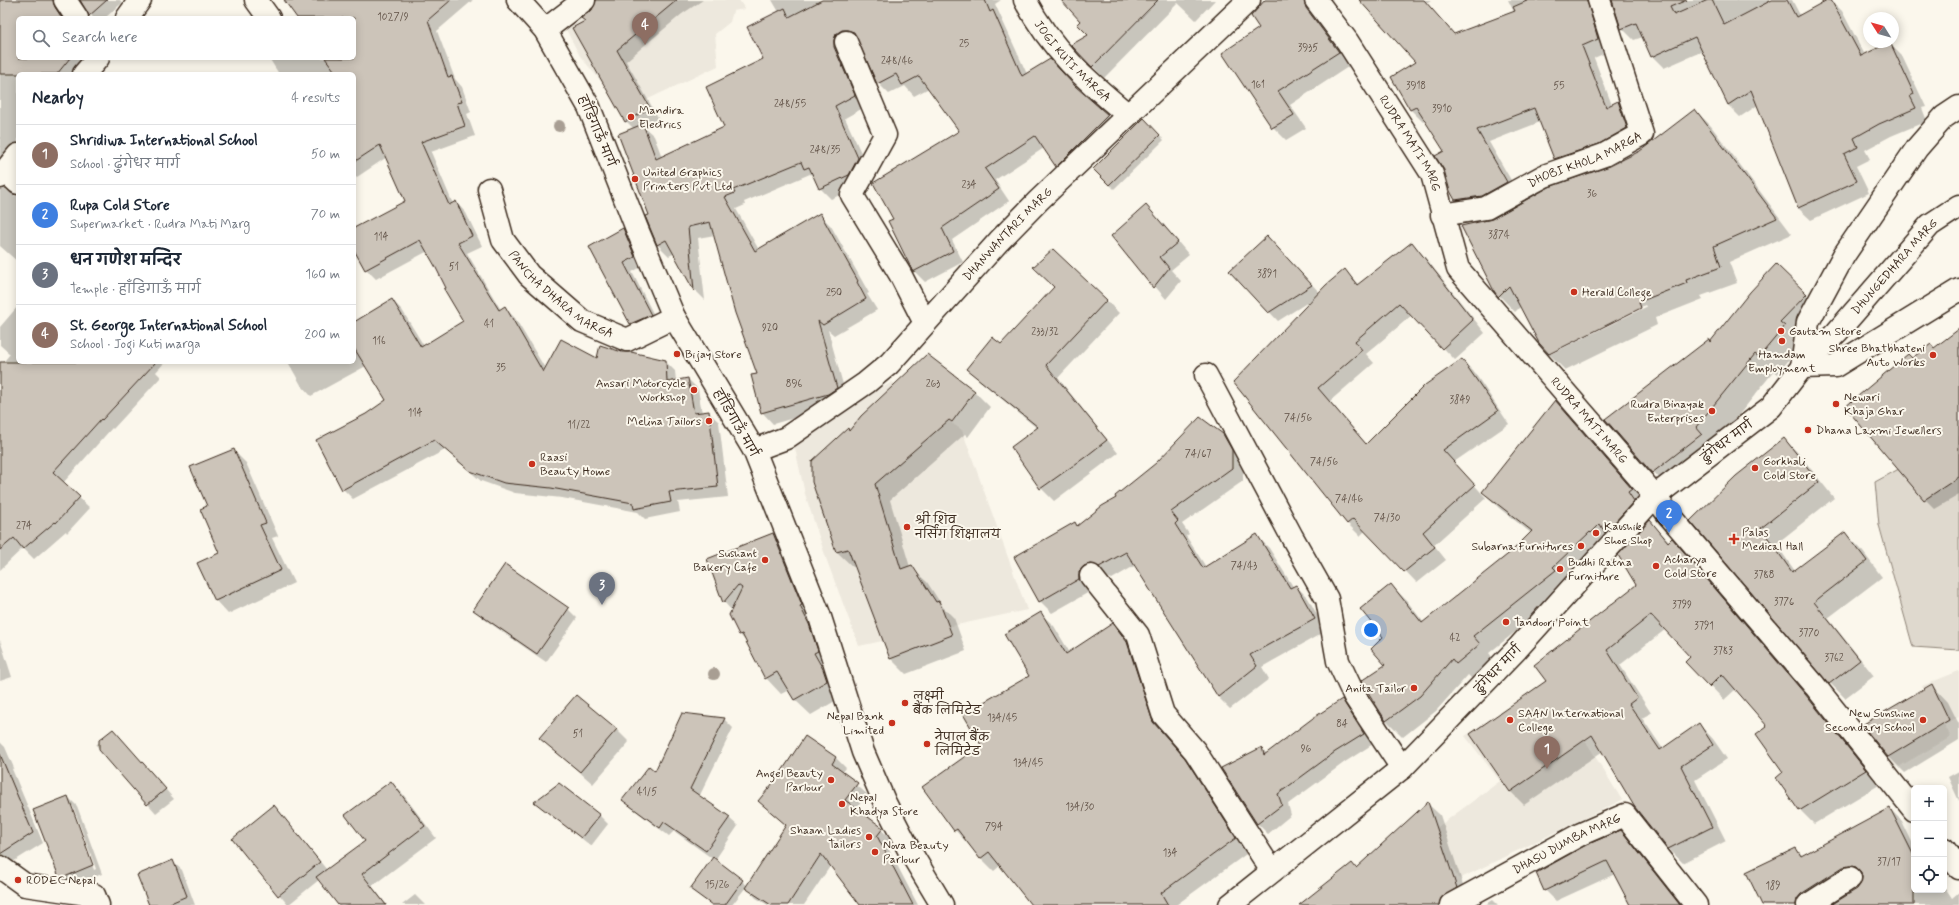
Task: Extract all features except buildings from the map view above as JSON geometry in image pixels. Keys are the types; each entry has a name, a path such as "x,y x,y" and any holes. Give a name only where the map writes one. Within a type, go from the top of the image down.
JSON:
{"street":[{"path":"65,0 76,16"},
{"path":"128,16 140,0"},
{"path":"256,0 268,16"},
{"name":"हाँडिगाऊँ मार्ग","path":"518,0 545,30 589,107 636,229 674,317 754,450 819,614 863,752 885,803 908,848 942,905"},
{"path":"545,30 584,0"},
{"name":"JOGI KUTI MARGA","path":"1025,0 1052,43 1082,77 1128,116"},
{"name":"DHANWANTARI MARG","path":"754,450 786,438 866,383 889,364 1033,206 1249,0"},
{"name":"RUDRA MATI MARG","path":"1316,0 1347,41 1432,174 1458,269 1655,496 1667,513 1815,686 1911,806"},
{"name":"DHOBI KHOLA MARGA","path":"1442,215 1486,208 1544,176 1604,155 1642,134 1599,0"},
{"path":"846,42 885,135 852,195 900,274 925,323"},
{"path":"86,72 96,60"},
{"path":"1959,107 1944,117 1917,148 1844,255 1808,322 1802,367 1835,366 1959,290"},
{"name":"PANCHA DHARA MARGA","path":"489,189 503,240 529,275 582,321 627,340 674,317"},
{"name":"DHUNGEDHARA MARG","path":"1802,367 1837,332 1930,225 1959,206"},
{"name":"ढुंगेधर मार्ग","path":"1230,905 1402,768 1517,649 1655,496 1771,407 1802,367"},
{"path":"1206,375 1288,531 1327,599 1338,661 1355,697 1402,768"},
{"path":"1091,576 1138,635 1163,714 1195,751 1272,871"},
{"name":"DHASU DUMBA MARG","path":"1451,905 1580,834 1625,815 1696,905"},
{"path":"1947,853 1959,868"},
{"path":"0,867 25,886 94,895 98,905"},
{"path":"1808,905 1850,878"}],"shaded area":[{"path":"594,0 739,0 745,9 733,11 730,22 715,34 718,66 625,110 580,56 562,22"},
{"name":"श्री शिव नर्सिंग शिक्षालय","path":"892,382 962,430 1027,610 859,646 827,561 805,494 793,439"},
{"path":"1959,436 1959,650 1913,647 1879,525 1875,482"},
{"name":"New Sunshine Secondary School","path":"1959,671 1959,717 1944,724 1951,737 1895,769 1874,733 1931,698 1922,686"},
{"path":"1545,682 1585,740 1622,800 1459,879 1431,832 1500,781 1465,736"}],"place":[{"name":"St. George International School","path":"645,45"},
{"name":"Mandira Electrics","path":"631,117"},
{"name":"United Graphics Printers Pvt Ltd","path":"635,179"},
{"name":"Herald College","path":"1574,292"},
{"name":"Gautam Store","path":"1781,331"},
{"name":"Hamdam Employment","path":"1782,341"},
{"name":"Bijay Store","path":"677,354"},
{"name":"Shree Bhatbhateni Auto Works","path":"1933,355"},
{"name":"Ansari Motorcycle Workshop","path":"694,390"},
{"name":"Newari Khaja Ghar","path":"1836,404"},
{"name":"Rudra Binayak Enterprises","path":"1712,411"},
{"name":"Melina Tailors","path":"709,421"},
{"name":"Dhana Laxmi Jewellers","path":"1808,430"},
{"name":"Raasi Beauty Home","path":"532,464"},
{"name":"Gorkhali Cold Store","path":"1755,468"},
{"name":"श्री शिव नर्सिंग शिक्षालय","path":"907,527"},
{"name":"Kaushik Shoe Shop","path":"1596,533"},
{"name":"Rupa Cold Store","path":"1669,533"},
{"name":"Palas Medical Hall","path":"1734,539"},
{"name":"Subarna Furnitures","path":"1581,546"},
{"name":"Sushant Bakery Cafe","path":"765,560"},
{"name":"Acharya Cold Store","path":"1656,566"},
{"name":"Budhi Ratna Furniture","path":"1560,569"},
{"name":"धन गणेश मन्दिर","path":"602,605"},
{"name":"Tandoori Point","path":"1506,622"},
{"name":"Anita Tailor","path":"1414,688"},
{"name":"लक्ष्मी बैंक लिमिटेड","path":"905,703"},
{"name":"SAAN International College","path":"1510,720"},
{"name":"New Sunshine Secondary School","path":"1923,720"},
{"name":"Nepal Bank Limited","path":"892,723"},
{"name":"नेपाल बैंक लिमिटेड","path":"927,744"},
{"name":"Shridiwa International School","path":"1547,769"},
{"name":"Angel Beauty Parlour","path":"831,780"},
{"name":"Nepal Khadya Store","path":"842,804"},
{"name":"Shaan Ladies Tailors","path":"869,837"},
{"name":"Nova Beauty Parlour","path":"875,852"},
{"name":"RODEC Nepal","path":"18,880"}]}
